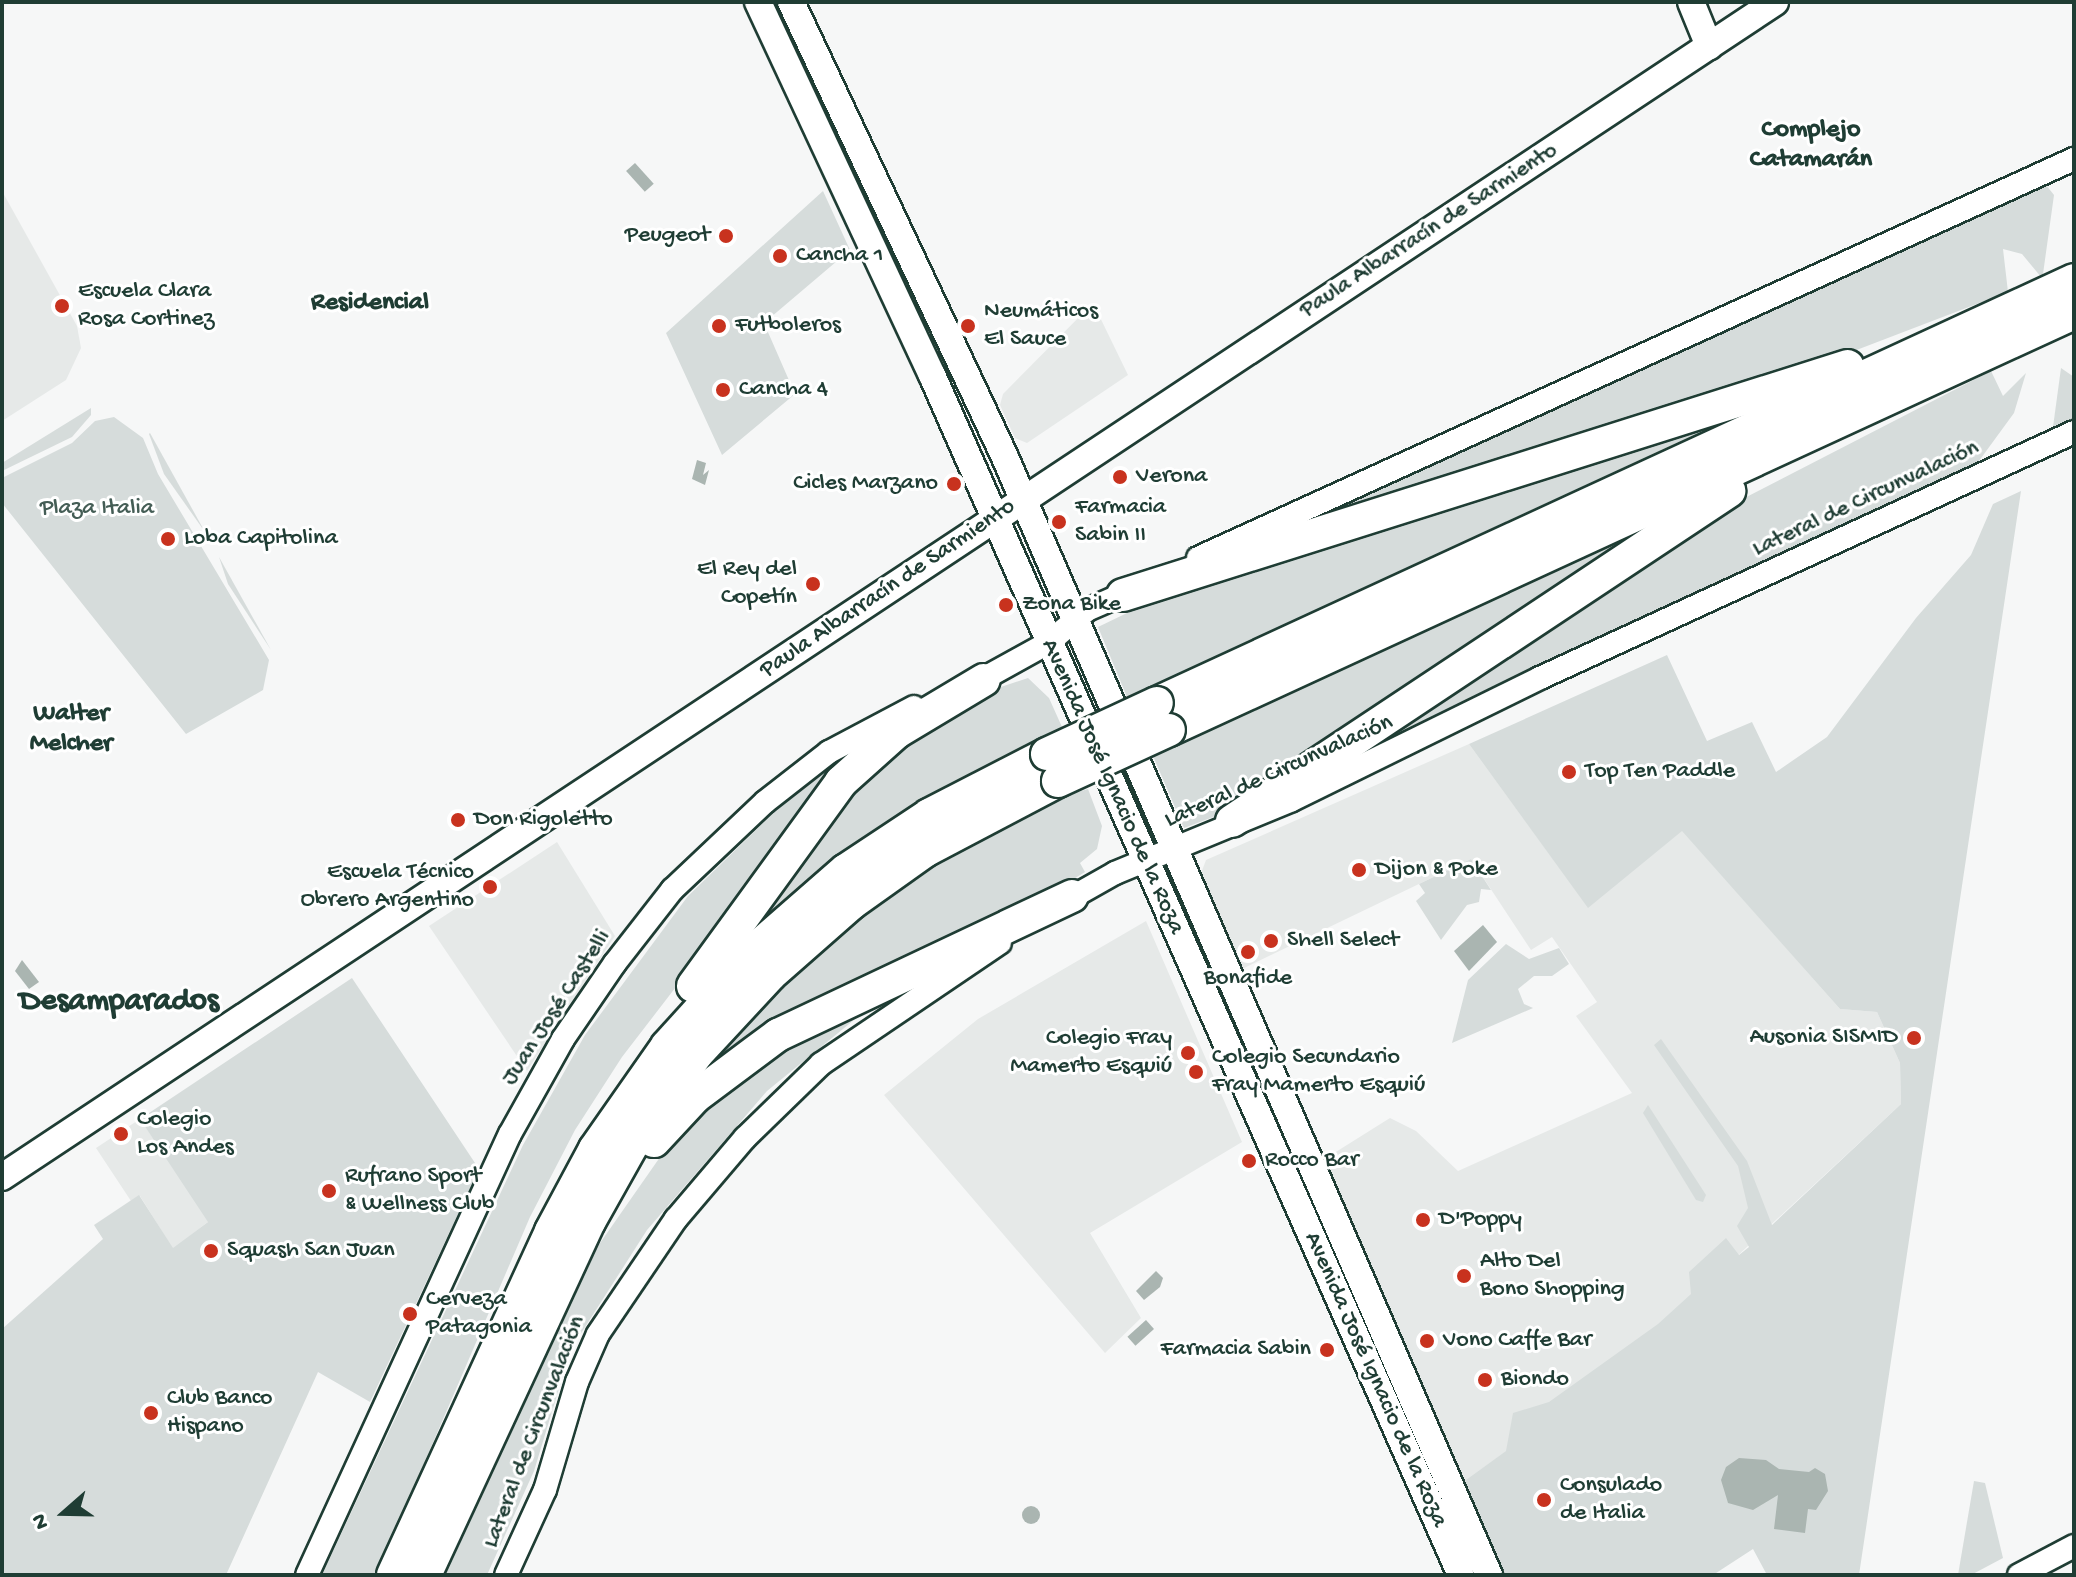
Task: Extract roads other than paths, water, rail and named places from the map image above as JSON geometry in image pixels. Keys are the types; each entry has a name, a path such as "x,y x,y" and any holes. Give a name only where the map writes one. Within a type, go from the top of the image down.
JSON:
{"highway":[{"path":"1232,821 1681,520 1964,347 2015,308 2074,280"},
{"path":"1123,595 1964,347 2004,346 2074,313"},
{"path":"393,1575 518,1301 605,1133 680,1030 742,962 870,853 957,799 1052,768 1964,347"},
{"path":"518,1301 566,1179 593,1125 823,805 884,742 984,680"},
{"path":"425,1575 578,1243 657,1107 710,1038 770,975 896,871 1052,768"},
{"path":"578,1243 664,1130 744,1057 828,1008 1072,896"}],"main road":[{"name":"Avenida José Ignacio de la Roza","path":"758,2 994,519 1461,1575"},
{"name":"Avenida José Ignacio de la Roza","path":"791,2 1023,500 1489,1575"},
{"path":"1691,2 1709,46"},
{"name":"Paula Albarracín de Sarmiento","path":"2,1177 1775,2"}],"street":[{"path":"1048,643 1075,620 1123,595 2073,159"},
{"name":"Lateral de Circunvalación","path":"506,1575 545,1490 577,1382 598,1334 699,1190 775,1107 840,1049 1072,896 1144,860 1232,821 1292,800 1540,678 2074,432"},
{"name":"Juan José Castelli","path":"307,1575 521,1114 563,1039 644,924 730,833 829,752 904,711 984,680 1048,643"},
{"path":"2019,1575 2074,1546"}],"place":[{"name":"Peugeot","path":"726,236"},
{"name":"Cancha 1","path":"780,256"},
{"name":"Escuela Clara Rosa Cortinez","path":"62,306"},
{"name":"Futboleros","path":"719,326"},
{"name":"Neumáticos El Sauce","path":"968,326"},
{"name":"Cancha 4","path":"723,390"},
{"name":"Verona","path":"1120,477"},
{"name":"Cicles Marzano","path":"954,484"},
{"name":"Farmacia Sabin II","path":"1059,522"},
{"name":"Loba Capitolina","path":"168,539"},
{"name":"El Rey del Copetín","path":"813,584"},
{"name":"Zona Bike","path":"1006,605"},
{"name":"Top Ten Paddle","path":"1569,772"},
{"name":"Don Rigoletto","path":"458,820"},
{"name":"Dijon & Poke","path":"1359,870"},
{"name":"Escuela Técnico Obrero Argentino","path":"490,887"},
{"name":"Shell Select","path":"1271,941"},
{"name":"Bonafide","path":"1248,952"},
{"name":"Ausonia SISMID","path":"1914,1038"},
{"name":"Colegio Fray Mamerto Esquiú","path":"1188,1053"},
{"name":"Colegio Secundario Fray Mamerto Esquiú","path":"1196,1072"},
{"name":"Colegio Los Andes","path":"121,1134"},
{"name":"Rocco Bar","path":"1249,1161"},
{"name":"Rufrano Sport & Wellness Club","path":"329,1191"},
{"name":"D'Poppy","path":"1423,1220"},
{"name":"Squash San Juan","path":"211,1251"},
{"name":"Alto Del Bono Shopping","path":"1464,1276"},
{"name":"Cerveza Patagonia","path":"410,1314"},
{"name":"Vono Caffe Bar","path":"1427,1341"},
{"name":"Farmacia Sabin","path":"1327,1350"},
{"name":"Biondo","path":"1485,1380"},
{"name":"Club Banco Hispano","path":"151,1413"},
{"name":"Consulado de Italia","path":"1544,1500"}],"district":[{"name":"Complejo Catamarán","path":"1811,146"},
{"name":"Residencial","path":"370,304"},
{"name":"Walter Melcher","path":"71,730"},
{"name":"Desamparados","path":"119,1002"}],"park label":[{"name":"Plaza Italia","path":"97,509"}]}
